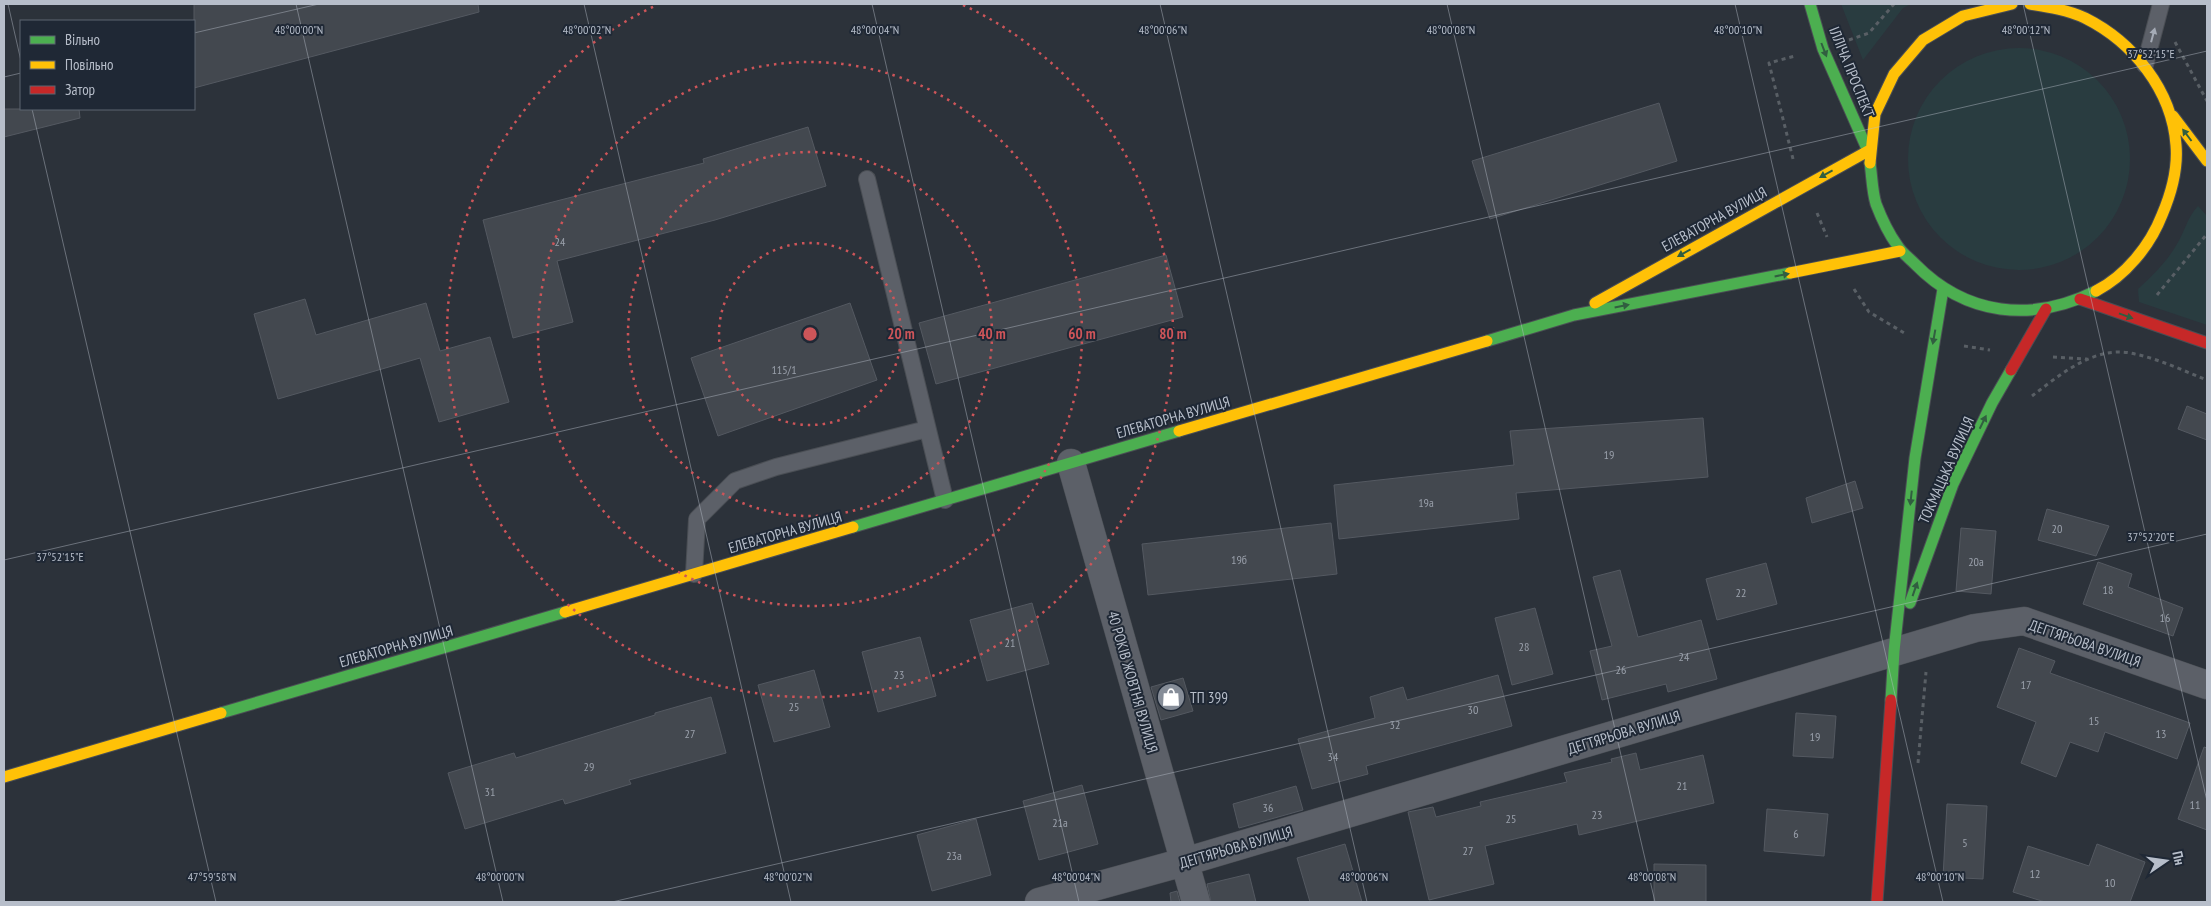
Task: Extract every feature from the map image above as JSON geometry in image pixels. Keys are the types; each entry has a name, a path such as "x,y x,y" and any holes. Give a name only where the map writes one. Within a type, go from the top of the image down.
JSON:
{"main road":[{"name":"ІЛЛІЧА ПРОСПЕКТ","path":"1810,4 1823,49 1868,150"},
{"path":"2012,4 1972,11 1946,23 1911,50 1895,69 1881,96 1873,120 1868,150 1870,178 1875,203 1886,228 1900,251 1919,271 1943,289 1969,301 1995,308 2021,311 2046,309 2080,300 2101,289 2132,265 2154,235 2165,214 2173,184 2176,144 2168,109 2158,86 2145,65 2132,50 2111,32 2072,6 2030,4"},
{"path":"2168,109 2207,161"},
{"name":"ЕЛЕВАТОРНА ВУЛИЦЯ","path":"1574,315 1868,150"},
{"name":"ЕЛЕВАТОРНА ВУЛИЦЯ","path":"4,777 1574,315 1900,251"},
{"name":"ТОКМАЦЬКА ВУЛИЦЯ","path":"1877,902 1894,651 1915,458 1943,289"},
{"path":"2080,300 2207,343"},
{"name":"ТОКМАЦЬКА ВУЛИЦЯ","path":"1894,651 1926,554 1953,484 1992,403 2046,309"}],"street":[{"name":"40 РОКІВ ЖОВТНЯ ВУЛИЦЯ","path":"1071,463 1196,902"},
{"name":"ДЕГТЯРЬОВА ВУЛИЦЯ","path":"1039,902 1184,862 1975,628 2024,621 2207,685"}],"lane":[{"path":"2145,65 2160,8"},
{"path":"867,179 945,500"},
{"path":"694,574 697,519 735,481 776,467 927,429"}],"path":[{"path":"2160,8 2207,101"},
{"path":"2134,353 2154,300 2207,234"},
{"path":"2029,398 2068,369 2088,359 2108,353 2134,353 2207,380"},
{"path":"1918,771 1930,642"}],"green space":[{"path":"1841,4 1911,4 1903,8 1863,60"},
{"path":"2019,48 2041,50 2071,61 2089,73 2105,89 2117,107 2125,127 2130,159 2128,181 2117,211 2105,229 2089,245 2071,257 2051,265 2019,270 1997,268 1967,257 1949,245 1933,229 1921,211 1913,191 1908,159 1910,137 1921,107 1933,89 1949,73 1967,61 1987,53"},
{"path":"2198,206 2207,216 2207,325 2139,302 2138,289 2168,257"}],"building":[{"path":"194,4 478,4 479,12 195,88"},
{"path":"1659,103 1677,161 1490,219 1472,161"},
{"path":"4,109 79,110 80,118 4,137"},
{"path":"808,127 826,186 715,220 557,261 573,322 513,338 483,220 704,163 703,159"},
{"path":"1166,255 1183,317 936,384 919,323"},
{"path":"305,299 316,335 426,303 440,351 490,337 509,402 439,422 420,358 278,399 254,314"},
{"path":"850,303 877,380 718,436 691,358"},
{"path":"2187,406 2207,414 2207,440 2178,429"},
{"path":"1703,418 1708,477 1516,493 1519,519 1339,539 1334,485 1514,465 1510,431"},
{"path":"1855,481 1863,508 1812,523 1806,498"},
{"path":"2047,509 2109,526 2096,556 2038,540"},
{"path":"1331,523 1337,574 1148,595 1142,544"},
{"path":"1961,528 1996,531 1991,594 1956,591"},
{"path":"2098,562 2132,574 2128,587 2183,608 2173,636 2083,604"},
{"path":"1766,563 1777,604 1717,620 1706,579"},
{"path":"1620,570 1638,637 1701,620 1717,679 1668,692 1666,684 1602,700 1590,651 1612,646 1593,577"},
{"path":"1032,603 1049,664 987,681 970,620"},
{"path":"1535,608 1553,674 1512,685 1495,618"},
{"path":"920,637 936,696 878,712 862,652"},
{"path":"2019,648 2055,661 2050,673 2190,723 2177,759 2105,732 2098,752 2070,742 2056,777 2021,763 2036,722 1997,707"},
{"path":"814,670 830,727 774,742 758,685"},
{"path":"1498,675 1512,726 1366,766 1368,774 1312,789 1298,739 1375,718 1370,697 1403,687 1407,700"},
{"path":"1183,678 1193,711 1161,720 1151,687"},
{"path":"711,697 726,753 629,780 631,784 565,804 563,799 465,829 448,773 514,753 516,758"},
{"path":"1796,713 1836,716 1833,758 1793,756"},
{"path":"2204,747 2207,748 2207,830 2178,819"},
{"path":"1636,753 1640,770 1703,755 1714,803 1579,835 1577,824 1485,846 1494,884 1429,900 1408,812 1433,807 1436,817 1481,806 1480,802 1567,782 1564,773 1612,762 1611,759"},
{"path":"1082,785 1098,844 1039,860 1023,801"},
{"path":"1296,786 1303,810 1239,828 1233,804"},
{"path":"1947,804 1987,806 1983,879 1943,877"},
{"path":"1767,809 1828,814 1824,856 1764,851"},
{"path":"976,819 991,875 932,891 917,835"},
{"path":"1345,844 1362,902 1310,902 1297,858"},
{"path":"2097,844 2145,862 2130,902 2045,902 2013,892 2028,846 2089,866"},
{"path":"1654,864 1706,865 1706,902 1654,902"},
{"path":"1249,874 1256,902 1211,902 1207,884"},
{"path":"1177,891 1180,902 1171,902 1170,893"}],"traffic: fast":[{"path":"1810,4 1823,49 1868,151"},
{"path":"1870,163 1876,204 1894,241 1915,264 1956,295 1978,304 2001,309 2024,310 2048,308 2096,291"},
{"path":"1487,341 1574,315 1790,273"},
{"path":"1891,700 1894,651 1915,458 1943,289"},
{"path":"1910,603 1953,484 1992,403 2011,370"},
{"path":"853,527 1179,431"},
{"path":"221,713 565,612"}],"traffic: slow":[{"path":"1870,163 1875,114 1894,74 1923,40 1963,16 2012,4"},
{"path":"2030,4 2079,15 2103,28 2119,40 2134,54 2158,87 2167,105 2173,125 2176,145 2175,172 2157,227 2143,249 2126,269 2107,285 2096,291"},
{"path":"2173,116 2207,161"},
{"path":"1595,303 1868,151"},
{"path":"1790,273 1900,251"},
{"path":"1179,431 1487,341"},
{"path":"565,612 853,527"},
{"path":"4,777 221,713"}],"traffic: jam":[{"path":"2080,299 2207,343"},
{"path":"2011,370 2046,309"},
{"path":"1877,902 1891,700"}],"place":[{"name":"ТП 399","path":"1171,697"}]}
